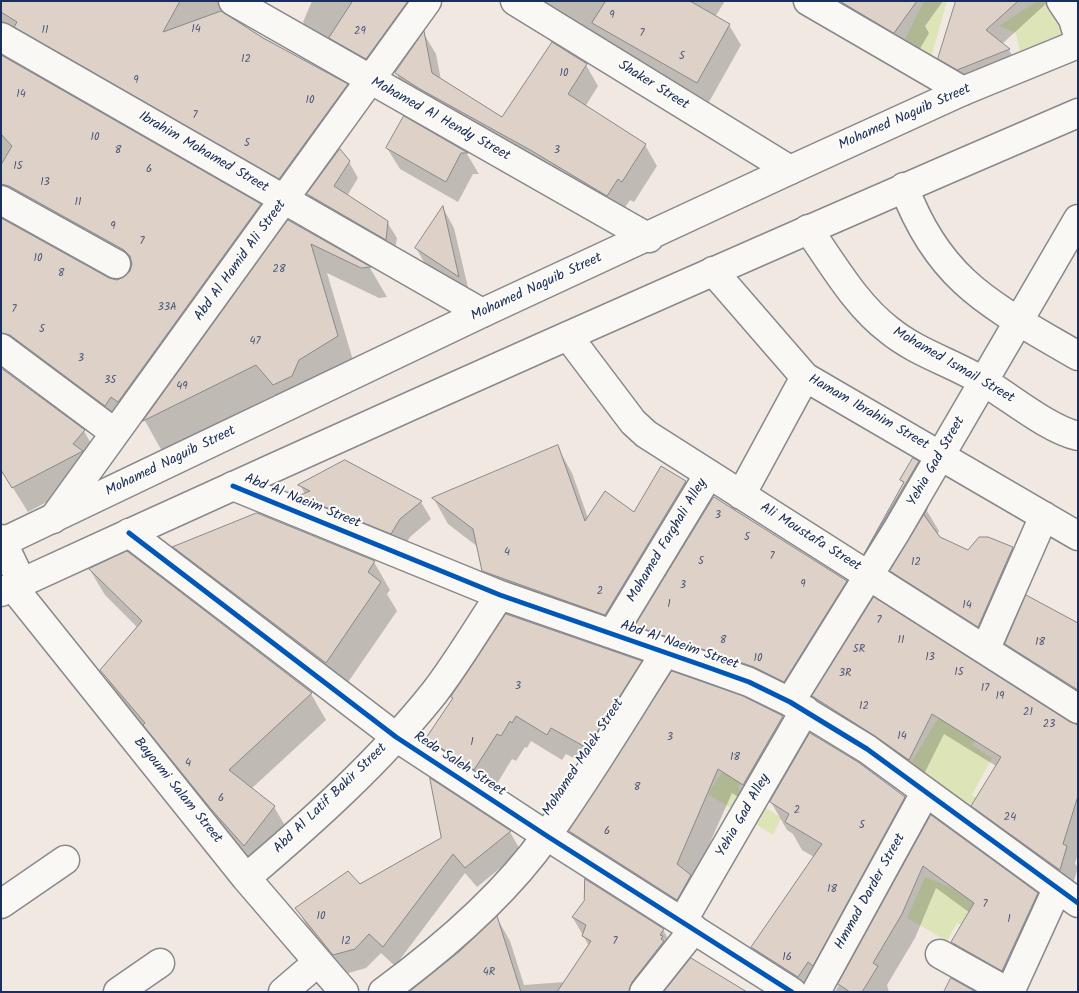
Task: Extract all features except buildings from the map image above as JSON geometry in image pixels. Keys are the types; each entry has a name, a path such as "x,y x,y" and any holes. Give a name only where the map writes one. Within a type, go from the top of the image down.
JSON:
{"street":[{"name":"Mohamed Al Hendy Street","path":"233,1 370,81 648,238"},
{"name":"Abd Al Hamid Ali Street","path":"53,519 427,1"},
{"name":"Shaker Street","path":"515,1 790,170"},
{"path":"808,1 963,91"},
{"path":"1061,1 1073,19 1078,36"},
{"name":"Ibrahim Mohamed Street","path":"1,37 482,313"},
{"name":"Mohamed Naguib Street","path":"2,541 53,519 482,313 648,238 790,170 963,91 1078,44"},
{"path":"12,587 808,229 1078,113"},
{"path":"904,187 914,213 943,260 966,285 985,300 1078,356"},
{"path":"1,200 116,264"},
{"name":"Yehia Gad Street","path":"798,706 870,575 1020,322 1078,219"},
{"name":"Mohamed Ismail Street","path":"808,229 868,312 890,331 913,346 984,382 1054,426 1078,436"},
{"name":"Hamam Ibrahim Street","path":"713,272 805,377 1078,536"},
{"name":"Ali Moustafa Street","path":"568,336 633,422 646,434 986,648 1078,709"},
{"path":"1,348 116,433"},
{"path":"741,495 805,377"},
{"name":"Mohamed Farghali Alley","path":"612,634 709,474"},
{"name":"Abd Al Naeim Street","path":"233,486 500,595 749,682 798,706 867,749 1068,896"},
{"path":"986,648 1044,516"},
{"name":"Reda Saleh Street","path":"129,533 396,737 792,992"},
{"name":"Bayoumi Salam Street","path":"2,541 12,587 246,878 344,992"},
{"name":"Abd Al Latif Bakir Street","path":"246,878 306,827 396,737 434,692 500,595"},
{"name":"Mohamed Malek Street","path":"383,992 460,930 505,884 547,836 665,653"},
{"name":"Yehia Gad Alley","path":"644,992 688,926 798,706"},
{"name":"Hmmad Darder Street","path":"816,992 925,793"},
{"path":"1,904 65,860"},
{"path":"940,954 1009,992 1068,896"},
{"path":"283,992 318,962"},
{"path":"118,992 160,963"}],"green space":[{"path":"924,1 947,1 932,55 905,39"},
{"path":"1037,1 1078,1 1078,32 1021,56 1016,33 999,26"},
{"path":"948,702 983,729 972,745 992,758 972,795 1003,817 989,839 833,734 842,715 912,761"},
{"path":"760,712 772,721 738,788 781,818 773,835 708,794"},
{"path":"994,855 1020,874 992,928 971,929 957,923 947,941 907,918 925,877 965,893"}],"cycle path":[{"path":"233,486 500,595 749,682 790,702 867,749 1078,903"},
{"path":"129,533 396,737 792,992"}]}
